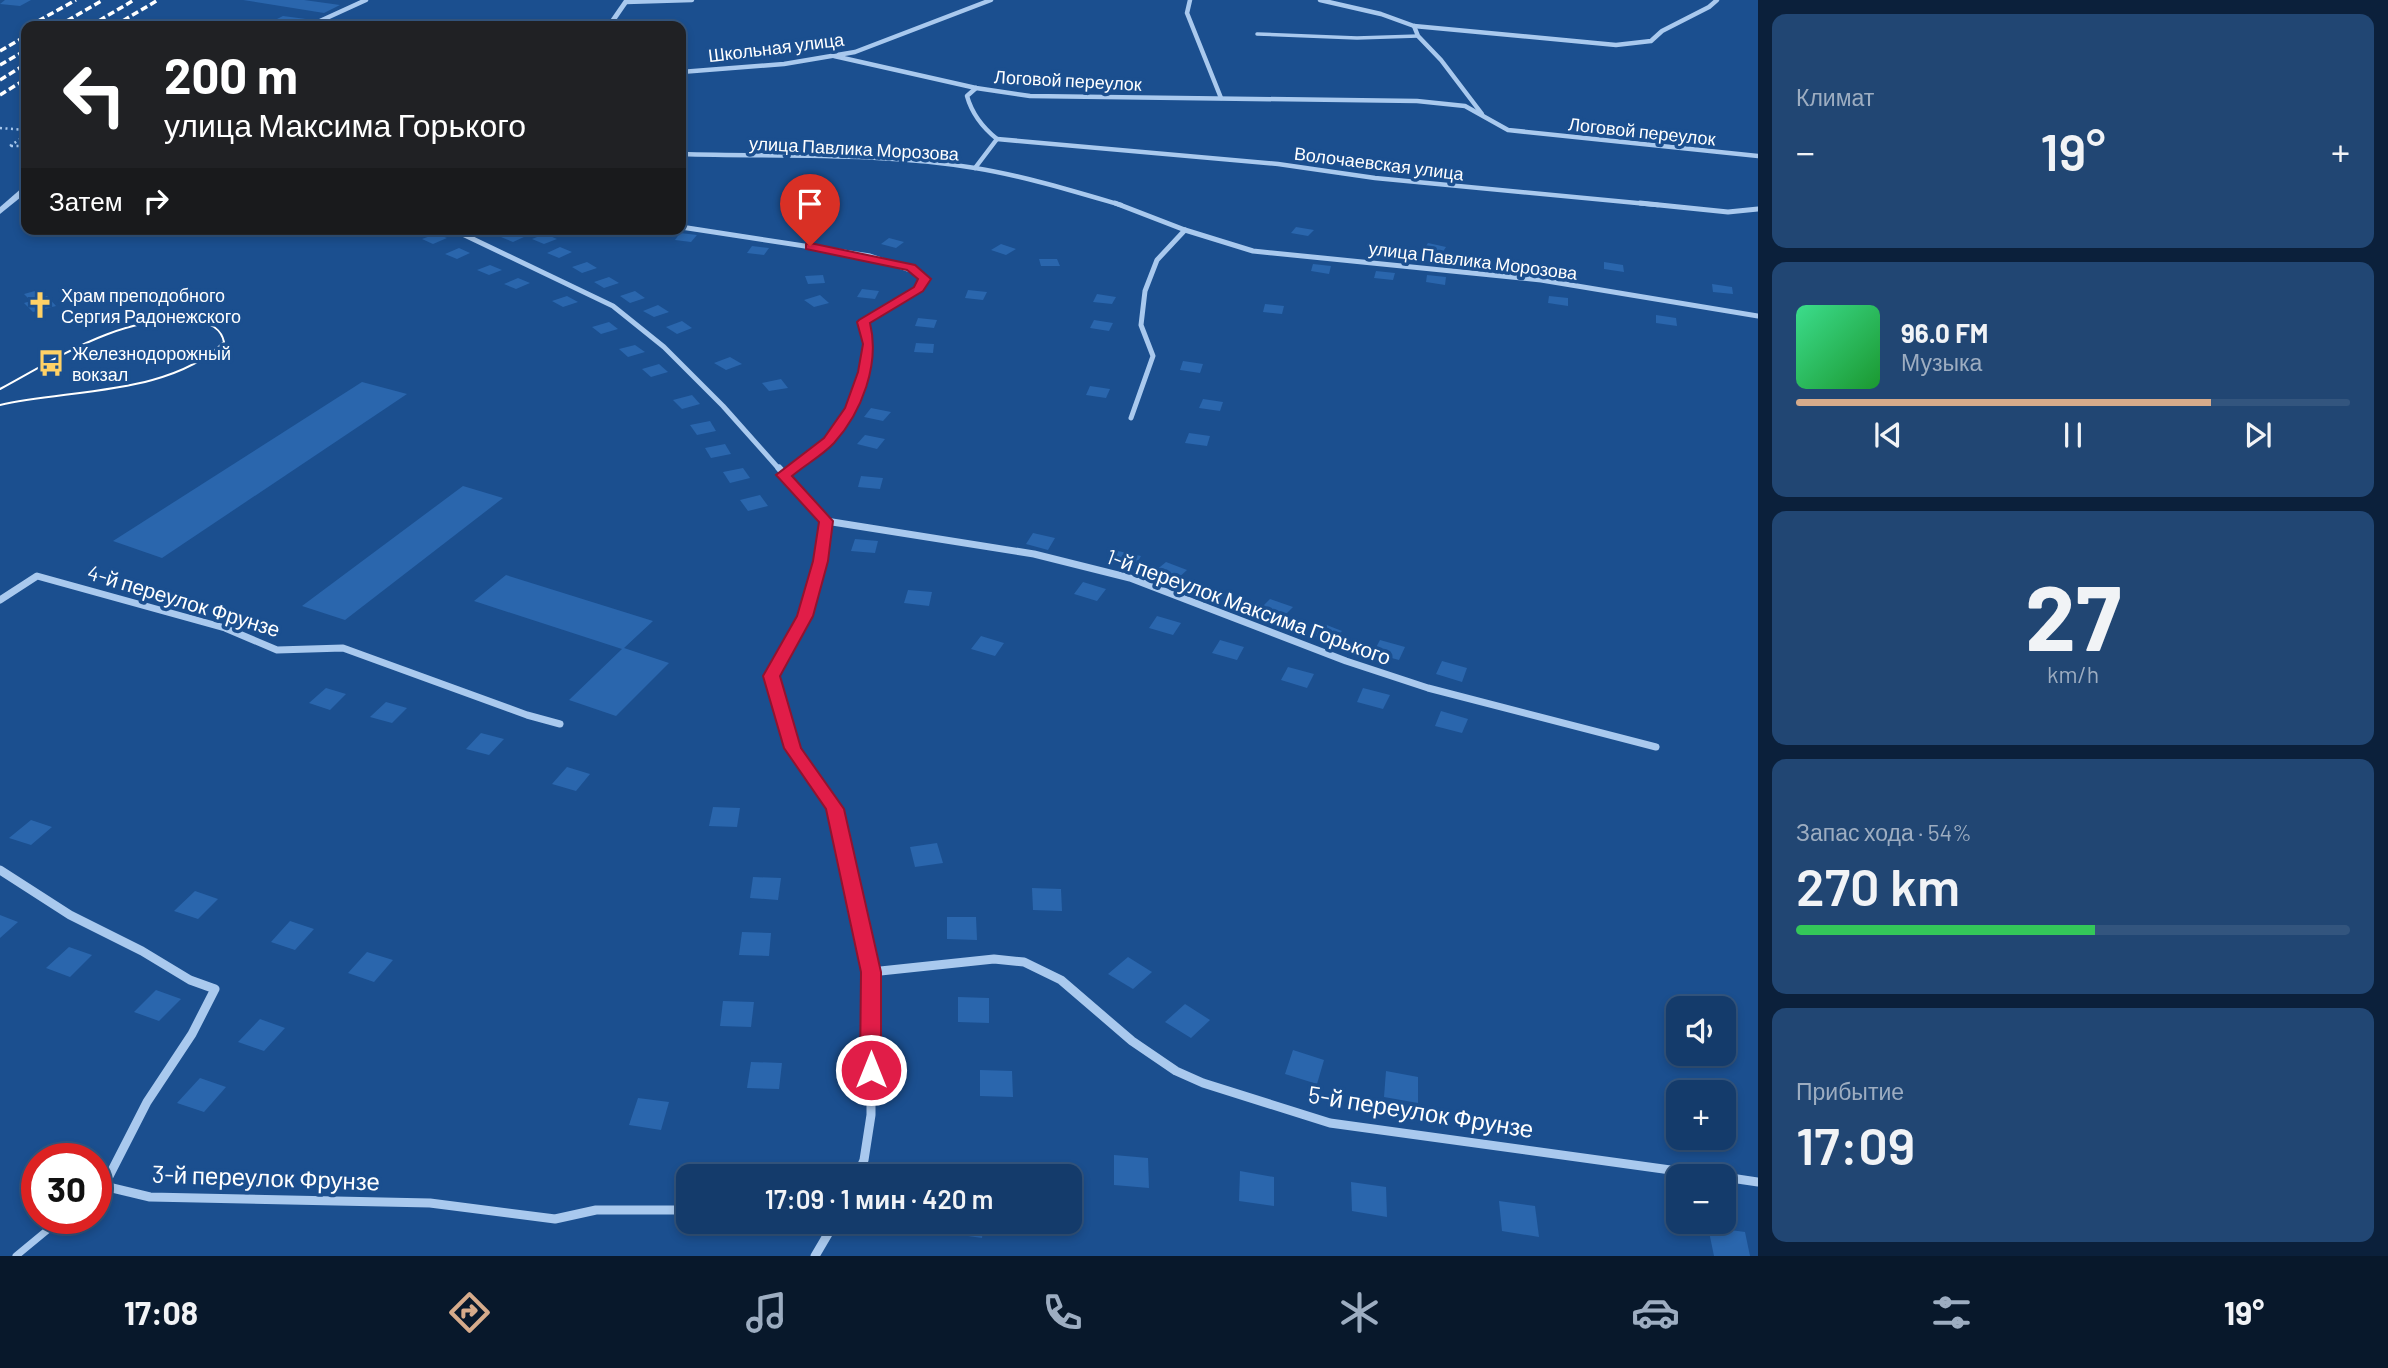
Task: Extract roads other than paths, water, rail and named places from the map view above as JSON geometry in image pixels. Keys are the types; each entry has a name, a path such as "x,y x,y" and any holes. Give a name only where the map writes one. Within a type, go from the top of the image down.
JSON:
{"street":[{"path":"320,21 366,0"},
{"path":"612,21 626,1 692,0"},
{"name":"Школьная улица","path":"686,72 784,64 855,52 991,0"},
{"path":"1190,0 1186,13 1198,35 1204,59 1216,80 1221,99"},
{"path":"1320,0 1381,14 1414,26 1616,45 1651,41 1662,31 1709,7 1717,0"},
{"path":"1414,26 1418,36 1441,60 1485,118"},
{"name":"Логовой переулок","path":"834,56 976,88 1030,96 1417,101 1465,106 1508,130 1758,156"},
{"path":"975,168 997,139 980,127 970,105 967,96 976,88"},
{"name":"Волочаевская улица","path":"997,139 1278,164 1389,179 1728,212 1758,209"},
{"name":"улица Павлика Морозова","path":"686,154 875,159 975,168 1063,188 1127,207 1185,230 1253,251 1541,280 1758,316"},
{"path":"0,211 21,193"},
{"path":"686,227 884,260 911,267 925,279 919,289 863,322 869,344 864,372 852,408 829,441 783,475"},
{"path":"1131,418 1153,356 1141,325 1145,292 1157,260 1185,230"},
{"path":"465,235 613,306 664,348 723,406 826,521 820,561 805,616 772,676 792,748 835,809 871,972 871,1115 862,1164"},
{"name":"1-й переулок Максима Горького","path":"826,521 1034,554 1130,578 1333,656 1428,688 1656,747"},
{"name":"4-й переулок Фрунзе","path":"0,600 37,576 225,628 277,650 343,648 527,715 560,724"},
{"name":"3-й переулок Фрунзе","path":"0,870 70,915 142,951 190,980 215,989 192,1034 147,1102 112,1167"},
{"name":"5-й переулок Фрунзе","path":"871,972 994,959 1024,962 1061,980 1132,1041 1176,1071 1203,1083 1317,1119 1666,1169"},
{"path":"1736,1179 1758,1182"},
{"name":"3-й переулок Фрунзе","path":"112,1191 150,1197 430,1203 555,1219 596,1210 676,1210"},
{"path":"815,1256 828,1234"}],"lane":[{"path":"1257,34 1332,40 1381,40 1418,36"},
{"path":"16,1256 43,1234"}],"tram line":[{"path":"0,389 70,351 118,330 169,320 196,321 210,325 223,337 224,342 202,359 176,372 148,381 0,405"}],"railway":[{"path":"38,21 76,0"},
{"path":"67,21 103,0"},
{"path":"98,21 134,0"},
{"path":"122,21 158,0"},
{"path":"0,51 21,39"},
{"path":"0,65 21,53"},
{"path":"0,80 21,67"},
{"path":"0,95 21,82"}],"place":[{"name":"Храм преподобного Сергия Радонежского","path":"40,305"},
{"name":"Железнодорожный вокзал","path":"51,363"}]}
